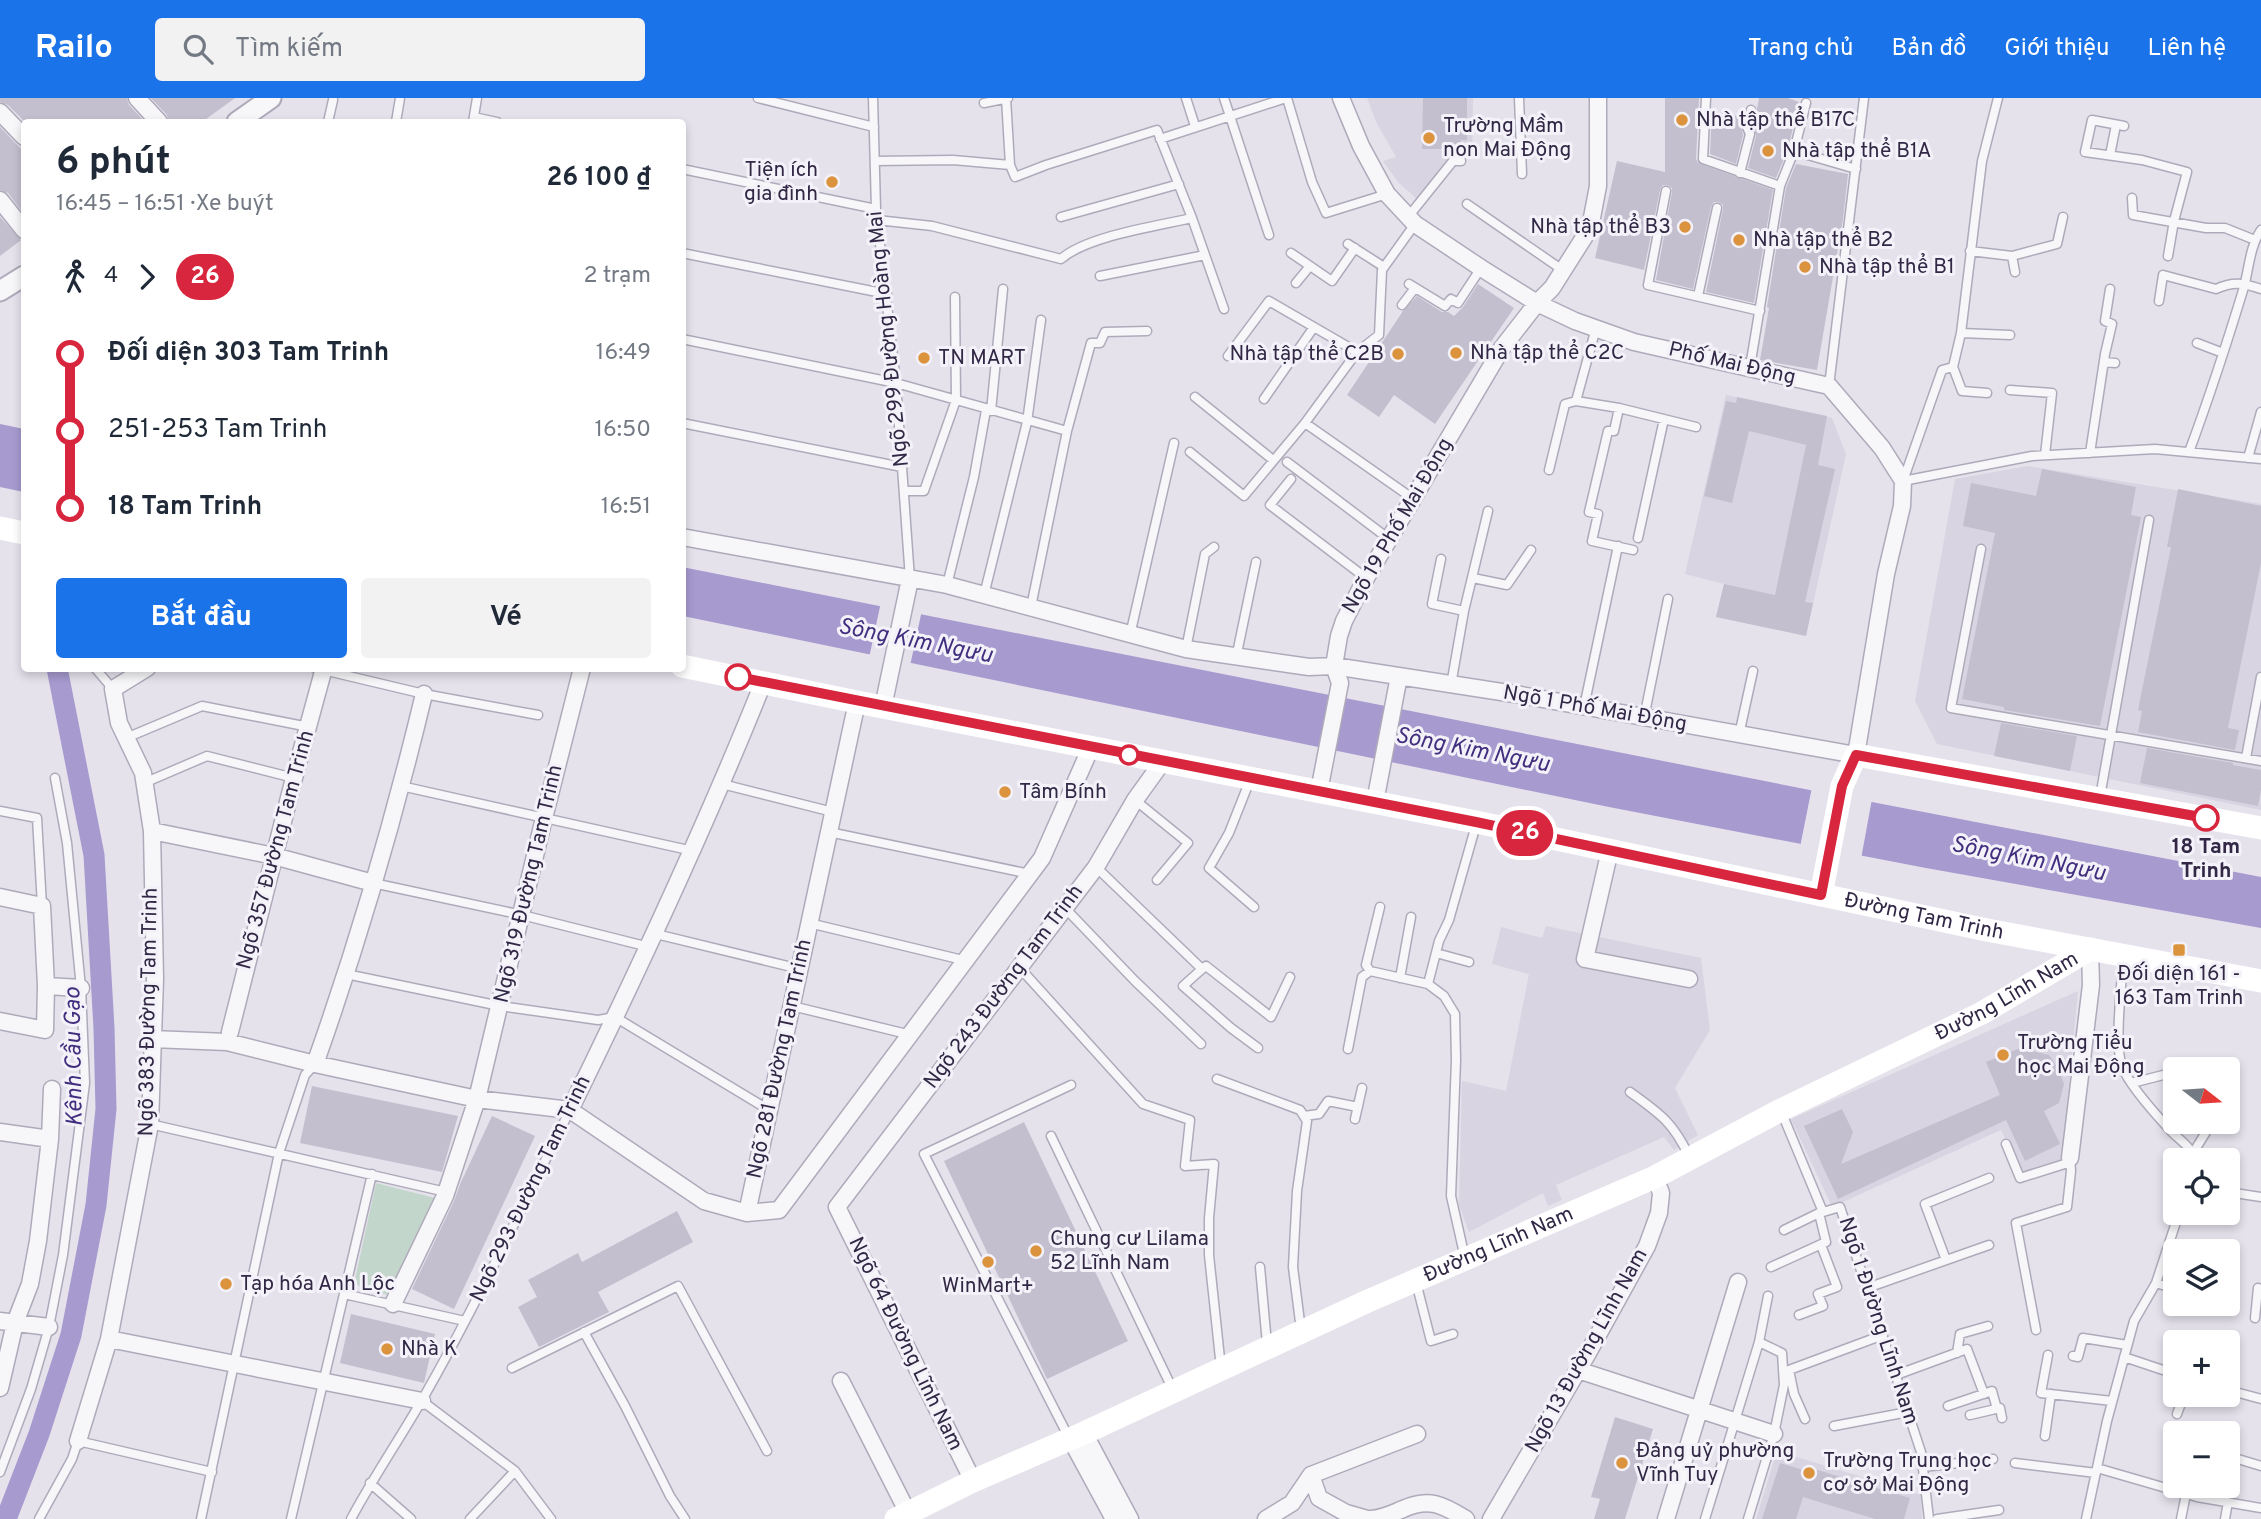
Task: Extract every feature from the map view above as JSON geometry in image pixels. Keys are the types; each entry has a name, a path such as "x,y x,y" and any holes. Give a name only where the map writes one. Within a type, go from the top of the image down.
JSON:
{"main road":[{"path":"0,528 21,532"},
{"name":"Đường Tam Trinh","path":"686,667 1319,791 1377,791 1476,822 1821,895 2261,981"},
{"path":"1821,895 1842,786 1856,755 2261,828"},
{"name":"Đường Lĩnh Nam","path":"902,1516 1221,1368 1655,1177 1689,1157 1982,1013 2090,949"}],"street":[{"path":"137,98 156,119"},
{"path":"241,119 271,98"},
{"name":"Phố Mai Động","path":"1341,98 1361,146 1387,194 1411,221 1536,303 1634,342 1829,386"},
{"name":"Ngõ 19 Phố Mai Động","path":"1334,666 1342,628 1366,578 1412,498 1502,348 1536,303 1552,288 1590,228 1598,186 1598,98"},
{"path":"0,112 21,135"},
{"path":"0,200 21,226"},
{"path":"0,291 21,278"},
{"path":"1829,386 1882,448 1903,481 1902,506 1886,574 1856,755"},
{"path":"686,538 947,586 1185,649 1308,667 1334,666 1340,683 1339,692 1319,791"},
{"path":"883,707 910,579"},
{"name":"Ngõ 1 Phố Mai Động","path":"1334,666 1856,755"},
{"path":"113,689 141,672"},
{"name":"Ngõ 357 Đường Tam Trinh","path":"230,1032 309,727 320,672"},
{"name":"Ngõ 319 Đường Tam Trinh","path":"393,1304 446,1192 477,1100 581,672"},
{"path":"1377,791 1399,676"},
{"name":"Ngõ 293 Đường Tam Trinh","path":"570,1110 652,941 722,785 763,682"},
{"name":"Ngõ 383 Đường Tam Trinh","path":"78,1441 109,1339 150,1124 155,979 152,831 143,774 119,723 113,689"},
{"path":"315,1064 373,883 424,694"},
{"name":"Ngõ 281 Đường Tam Trinh","path":"747,1213 857,702"},
{"path":"152,1040 227,1042 477,1100 570,1110 704,1201 747,1213 779,1210 1042,858 1091,747"},
{"name":"Ngõ 243 Đường Tam Trinh","path":"837,1207 1096,867 1135,800 1163,761"},
{"path":"152,831 274,856 373,883"},
{"path":"1610,850 1585,959 1689,979"},
{"path":"0,897 42,905 46,986 45,1030 0,1021"},
{"path":"2071,1160 2091,985 2090,949"},
{"path":"46,986 81,988"},
{"path":"0,1388 7,1322 30,1284 38,1241 50,1139 52,1089"},
{"path":"0,1132 50,1139"},
{"name":"Ngõ 13 Đường Lĩnh Nam","path":"1491,1519 1647,1246 1659,1213 1661,1193 1655,1177"},
{"name":"Ngõ 64 Đường Lĩnh Nam","path":"837,1207 973,1481"},
{"path":"1666,1519 1738,1282"},
{"path":"7,1322 49,1327"},
{"path":"109,1339 422,1401"},
{"path":"1578,1370 1774,1434"},
{"path":"841,1381 902,1516"},
{"path":"1266,1519 1292,1503 1311,1475 1417,1434"},
{"path":"1077,1436 1114,1519"},
{"path":"1077,1436 1130,1519"},
{"path":"1311,1475 1319,1498 1346,1513 1369,1519 1383,1518 1414,1504 1432,1503 1442,1504 1466,1519"}],"lane":[{"path":"396,119 400,98"},
{"path":"473,119 477,98"},
{"path":"758,98 874,127"},
{"name":"Ngõ 299 Đường Hoàng Mai","path":"873,98 876,209 896,383 910,579"},
{"path":"984,103 1007,98 1010,165 1015,177 1046,165 1195,126 1282,99 1326,213 1387,194"},
{"path":"1186,98 1195,126"},
{"path":"1224,98 1269,235"},
{"path":"1519,98 1522,174"},
{"path":"1706,98 1703,159 1780,186"},
{"path":"1829,386 1864,98"},
{"path":"1987,393 1962,391 1953,368 1961,333 1982,161 1998,98"},
{"path":"329,119 333,100"},
{"path":"1750,367 1780,186 1794,151 1806,103"},
{"path":"1740,173 1750,134 1747,127 1751,110"},
{"path":"2110,155 2120,125 2092,120 2085,152 2142,160 2187,172 2168,256"},
{"path":"1159,134 1224,310"},
{"path":"1794,151 1856,169"},
{"path":"874,161 953,160 1010,165"},
{"path":"1190,452 1244,496 1305,423 1357,352 1379,335 1384,267 1411,221 1453,161 1461,161"},
{"path":"686,170 876,209"},
{"path":"1061,217 1179,184"},
{"path":"1666,191 1648,285 1759,311"},
{"path":"2132,198 2133,215 2206,228 2225,228 2255,240"},
{"path":"1467,204 1564,271"},
{"path":"1698,296 1717,208"},
{"path":"1970,251 2012,257 2057,244 2063,217"},
{"path":"877,220 932,226 1060,259 1068,252 1101,240 1192,218"},
{"path":"2189,452 2245,284 2255,240 2261,230"},
{"path":"1291,253 1332,281 1352,246 1384,267"},
{"path":"686,254 887,294"},
{"path":"1100,276 1205,255"},
{"path":"2012,257 2015,272"},
{"path":"1296,283 1310,266"},
{"path":"1402,305 1412,286 1445,306 1451,299 1458,303 1481,268"},
{"path":"2159,301 2163,275 2216,289 2230,282 2261,289"},
{"path":"947,586 975,477 988,410 1003,289"},
{"path":"2090,453 2112,324 2105,321 2110,289"},
{"path":"905,491 924,491 956,400 955,297"},
{"path":"1228,356 1269,301 1357,352"},
{"path":"984,595 1027,422 1041,320"},
{"path":"1264,398 1314,327"},
{"path":"1576,401 1596,328"},
{"path":"1031,607 1067,431 1091,343 1100,343 1105,332 1147,331"},
{"path":"1961,333 2010,335"},
{"path":"686,340 896,383 1027,422 1067,431"},
{"path":"2197,343 2223,353"},
{"path":"2104,362 2115,363"},
{"path":"1953,368 1942,370 1903,481 2045,455 2155,449 2261,459"},
{"path":"2010,390 2052,393 2045,455"},
{"path":"1195,397 1273,460"},
{"path":"1549,470 1565,404 1576,401 1619,408 1696,427"},
{"path":"1619,408 1614,431 1608,431 1589,512 1598,514 1592,541 1633,550"},
{"path":"2248,458 2261,412"},
{"path":"1638,538 1664,419"},
{"path":"1305,423 1412,498"},
{"path":"686,424 902,467"},
{"path":"1130,635 1174,443"},
{"path":"1287,462 1389,539"},
{"path":"1291,479 1270,505 1366,578"},
{"path":"1451,685 1464,611 1488,511"},
{"path":"2100,798 2149,520"},
{"path":"1584,707 1618,546"},
{"path":"1185,649 1205,554 1214,547"},
{"path":"1981,549 1951,708 2261,761"},
{"path":"1473,578 1507,585 1531,550"},
{"path":"1441,559 1432,604 1464,611"},
{"path":"1236,658 1256,562"},
{"path":"1644,718 1668,598"},
{"path":"1739,735 1753,671"},
{"path":"98,672 113,689"},
{"path":"333,672 424,694 538,715"},
{"path":"2246,758 2261,677"},
{"path":"126,738 202,706 309,727"},
{"path":"144,783 207,756 294,778"},
{"path":"1251,777 1229,833 1209,868 1254,907"},
{"path":"0,1472 31,1389 49,1327 63,1255 85,1083 81,988 67,843 55,778"},
{"path":"722,785 833,812"},
{"path":"401,786 692,851"},
{"path":"1135,800 1188,843 1157,880"},
{"path":"0,811 37,818 42,905"},
{"path":"1428,984 1476,822"},
{"path":"829,832 1030,874"},
{"path":"1096,867 1202,970"},
{"path":"373,883 800,969"},
{"path":"1380,907 1366,965 1370,971 1428,984 1444,996 1455,1014 1451,1196 1466,1259"},
{"path":"1064,908 1200,1044"},
{"path":"1400,978 1411,917"},
{"path":"809,923 967,961"},
{"path":"1436,953 1469,962"},
{"path":"2123,955 2119,1044 2121,1064 2132,1083 2185,1148"},
{"path":"1258,1048 1183,986 1206,966 1271,1017 1290,977"},
{"path":"1018,967 1143,1104 1190,1120 1185,1166 1214,1164 1209,1255 1221,1368"},
{"path":"1348,1049 1362,977 1370,971"},
{"path":"346,974 500,1006 598,1020 615,1017 769,1110"},
{"path":"792,1006 911,1035"},
{"path":"201,1519 279,1153 305,1075 315,1064"},
{"path":"2132,1083 2163,1075"},
{"path":"1217,1079 1300,1110 1307,1121 1297,1191 1293,1268 1301,1332"},
{"path":"1071,1085 924,1154 1027,1351 1077,1436"},
{"path":"1355,1119 1362,1088"},
{"path":"1630,1092 1668,1120 1689,1157"},
{"path":"1304,1116 1319,1114 1328,1101 1358,1107"},
{"name":"Ngõ 293 Đường Tam Trinh","path":"351,1519 370,1483 422,1401 465,1321 570,1110"},
{"name":"Ngõ 1 Đường Lĩnh Nam","path":"1781,1111 1821,1212 1840,1207 1921,1452 1928,1519"},
{"path":"150,1124 446,1192"},
{"path":"1051,1136 1173,1391"},
{"path":"2007,1144 2020,1178 2071,1160 2067,1207 2017,1223 2036,1330"},
{"path":"291,1519 372,1174"},
{"path":"1947,1260 1925,1204 1989,1178"},
{"path":"2240,1194 2261,1197"},
{"path":"1771,1267 1826,1242 1821,1212 1784,1230"},
{"path":"2086,1519 2112,1401 2134,1321 2156,1283 2175,1225"},
{"path":"1799,1315 1823,1306 1818,1294 1837,1287 1821,1245"},
{"path":"1867,1288 1989,1245"},
{"path":"1260,1267 1267,1348"},
{"path":"1415,1282 1431,1341 1453,1334"},
{"path":"2156,1283 2163,1285"},
{"path":"512,1368 678,1286 767,1451"},
{"path":"2255,1318 2258,1288 2261,1289"},
{"path":"344,1294 465,1321"},
{"path":"1705,1519 1759,1342 1768,1296"},
{"path":"1957,1353 1960,1334 1988,1326"},
{"path":"584,1332 670,1496 685,1519"},
{"path":"1805,1419 1794,1394 1789,1370 1882,1335"},
{"path":"2073,1356 2078,1357 2083,1338 2127,1345"},
{"path":"1748,1519 1774,1434 1784,1385 1782,1353 1759,1342"},
{"path":"1896,1375 1967,1349 1984,1394"},
{"path":"2048,1355 2041,1393 2112,1401"},
{"path":"2124,1357 2163,1370"},
{"path":"1948,1406 1992,1391 1997,1409"},
{"path":"2240,1393 2261,1399"},
{"path":"2045,1436 2051,1394"},
{"path":"422,1401 514,1471 551,1519"},
{"path":"2177,1414 2180,1407"},
{"path":"1970,1415 2000,1408 2003,1418"},
{"path":"1834,1426 1908,1412"},
{"path":"78,1441 212,1472"},
{"name":"Ngõ 383 Đường Tam Trinh","path":"39,1519 72,1459 78,1441"},
{"path":"1923,1467 1993,1459"},
{"path":"2240,1459 2261,1465"},
{"path":"2015,1463 2096,1471 2163,1488"},
{"path":"470,1519 514,1471"},
{"path":"370,1483 411,1519"},
{"path":"2181,1519 2185,1498"},
{"path":"2207,1498 2261,1508"},
{"path":"2225,1519 2228,1502"},
{"path":"1937,1519 1999,1510"}],"shaded area":[{"name":"Trường Mầm non Mai Động","path":"1367,98 1473,98 1472,155 1453,157 1418,200 1398,182 1383,161 1396,157 1376,122"},
{"path":"1726,395 1832,418 1846,454 1806,636 1716,617 1724,584 1685,574"},
{"path":"2028,466 2261,504 2261,810 1937,744 1915,701 1955,479"},
{"path":"1546,926 1701,958 1710,1030 1675,1088 1698,1135 1674,1150 1664,1137 1556,1185 1562,1200 1548,1206 1543,1193 1469,1232 1459,1205 1462,1081 1506,1091 1529,974 1492,964 1501,927 1542,938"},
{"name":"Trường Tiểu học Mai Động","path":"2078,991 2062,1160 2022,1174 2001,1130 1832,1207 1791,1119"},
{"name":"Trường Trung học cơ sở Mai Động","path":"1777,1451 1921,1495 1922,1519 1756,1519"}],"green space":[{"path":"376,1183 435,1198 388,1295 354,1284"}],"water":[{"path":"0,424 21,428 21,491 0,487"},
{"name":"Sông Kim Ngưu","path":"686,568 2261,877 2261,928 1926,868 1609,807 686,617"}],"pier":[{"path":"881,602 922,610 910,666 869,658"},
{"path":"1812,787 1872,799 1861,859 1800,847"}],"building":[{"path":"0,98 127,98 129,105 142,119 22,119 8,105 0,102"},
{"path":"151,98 235,98 206,119 168,119"},
{"path":"1423,98 1467,98 1467,140 1461,140 1460,149 1422,149"},
{"path":"1665,98 1699,98 1698,163 1773,190 1754,303 1706,292 1723,209 1719,202 1714,202 1711,207 1693,289 1656,280 1672,192 1668,185 1663,185 1660,190 1644,270 1595,258 1617,161 1665,172"},
{"name":"Nhà tập thể B1A","path":"1759,98 1788,98 1799,102 1788,149 1776,178 1748,168 1756,136 1754,126"},
{"path":"1712,111 1743,117 1743,135 1736,164 1710,154"},
{"path":"0,127 21,149 21,210 8,193 0,190"},
{"name":"Nhà tập thể B1","path":"1796,164 1848,174 1817,370 1760,360 1786,188"},
{"path":"0,217 21,240 0,256"},
{"path":"1478,284 1514,308 1435,424 1394,395 1379,417 1347,395 1403,311 1417,296 1442,312 1454,316"},
{"path":"1737,397 1827,416 1818,465 1835,469 1805,602 1813,603 1806,636 1716,617 1724,584 1775,595 1806,445 1749,431 1732,503 1704,496 1726,401 1736,403"},
{"path":"2042,469 2136,487 2131,515 2141,517 2100,726 2004,710 2004,707 1962,699 1995,533 1963,526 1971,483 2036,496"},
{"path":"2178,489 2261,506 2261,563 2228,728 2239,730 2235,750 2138,732 2142,711 2138,710 2171,547 2167,547"},
{"path":"2001,723 2077,736 2070,771 1994,756"},
{"path":"2147,748 2261,770 2258,806 2140,783"},
{"path":"2020,1048 2049,1055 2058,1068 2064,1084 2059,1103 2044,1111 2060,1144 2025,1161 2006,1120 1838,1199 1804,1126 1842,1109 1853,1132 1841,1164 2000,1095 1986,1062"},
{"path":"312,1086 458,1116 442,1172 300,1143"},
{"path":"492,1116 535,1136 454,1309 412,1289"},
{"name":"Chung cư Lilama 52 Lĩnh Nam","path":"1024,1122 1128,1341 1047,1379 944,1161"},
{"path":"677,1211 693,1242 598,1292 609,1312 539,1347 518,1307 537,1297 528,1280 578,1253 582,1262"},
{"name":"Nhà K","path":"351,1314 435,1334 424,1383 340,1363"},
{"name":"Đảng uỷ phường Vĩnh Tuy","path":"1615,1417 1653,1429 1625,1519 1594,1519 1600,1499 1591,1497"},
{"name":"Trường Trung học cơ sở Mai Động","path":"1780,1463 1810,1472 1811,1468 1910,1498 1904,1519 1875,1519 1803,1497 1796,1519 1762,1519"}],"waterway":[{"name":"Kênh Cầu Gạo","path":"6,1519 39,1434 71,1335 96,1205 106,1109 94,855 58,672"}],"bus line":[{"name":"26","path":"738,677 1476,822 1821,895 1842,786 1856,755 2206,818"}],"place":[{"name":"Nhà tập thể B17C","path":"1682,120"},
{"name":"Trường Mầm non Mai Động","path":"1429,138"},
{"name":"Nhà tập thể B1A","path":"1768,151"},
{"name":"Tiện ích gia đình","path":"832,182"},
{"name":"Nhà tập thể B3","path":"1685,227"},
{"name":"Nhà tập thể B2","path":"1739,240"},
{"name":"Nhà tập thể B1","path":"1805,267"},
{"name":"Nhà tập thể C2C","path":"1456,353"},
{"name":"Nhà tập thể C2B","path":"1398,354"},
{"name":"TN MART","path":"924,358"},
{"name":"Tâm Bính","path":"1005,792"},
{"name":"18 Tam Trinh","path":"2206,818"},
{"name":"Đối diện 161 - 163 Tam Trinh","path":"2179,950"},
{"name":"Trường Tiểu học Mai Động","path":"2003,1055"},
{"name":"Chung cư Lilama 52 Lĩnh Nam","path":"1036,1251"},
{"name":"WinMart+","path":"988,1262"},
{"name":"Tạp hóa Anh Lộc","path":"226,1284"},
{"name":"Nhà K","path":"387,1349"},
{"name":"Đảng uỷ phường Vĩnh Tuy","path":"1622,1463"},
{"name":"Trường Trung học cơ sở Mai Động","path":"1809,1473"}]}
